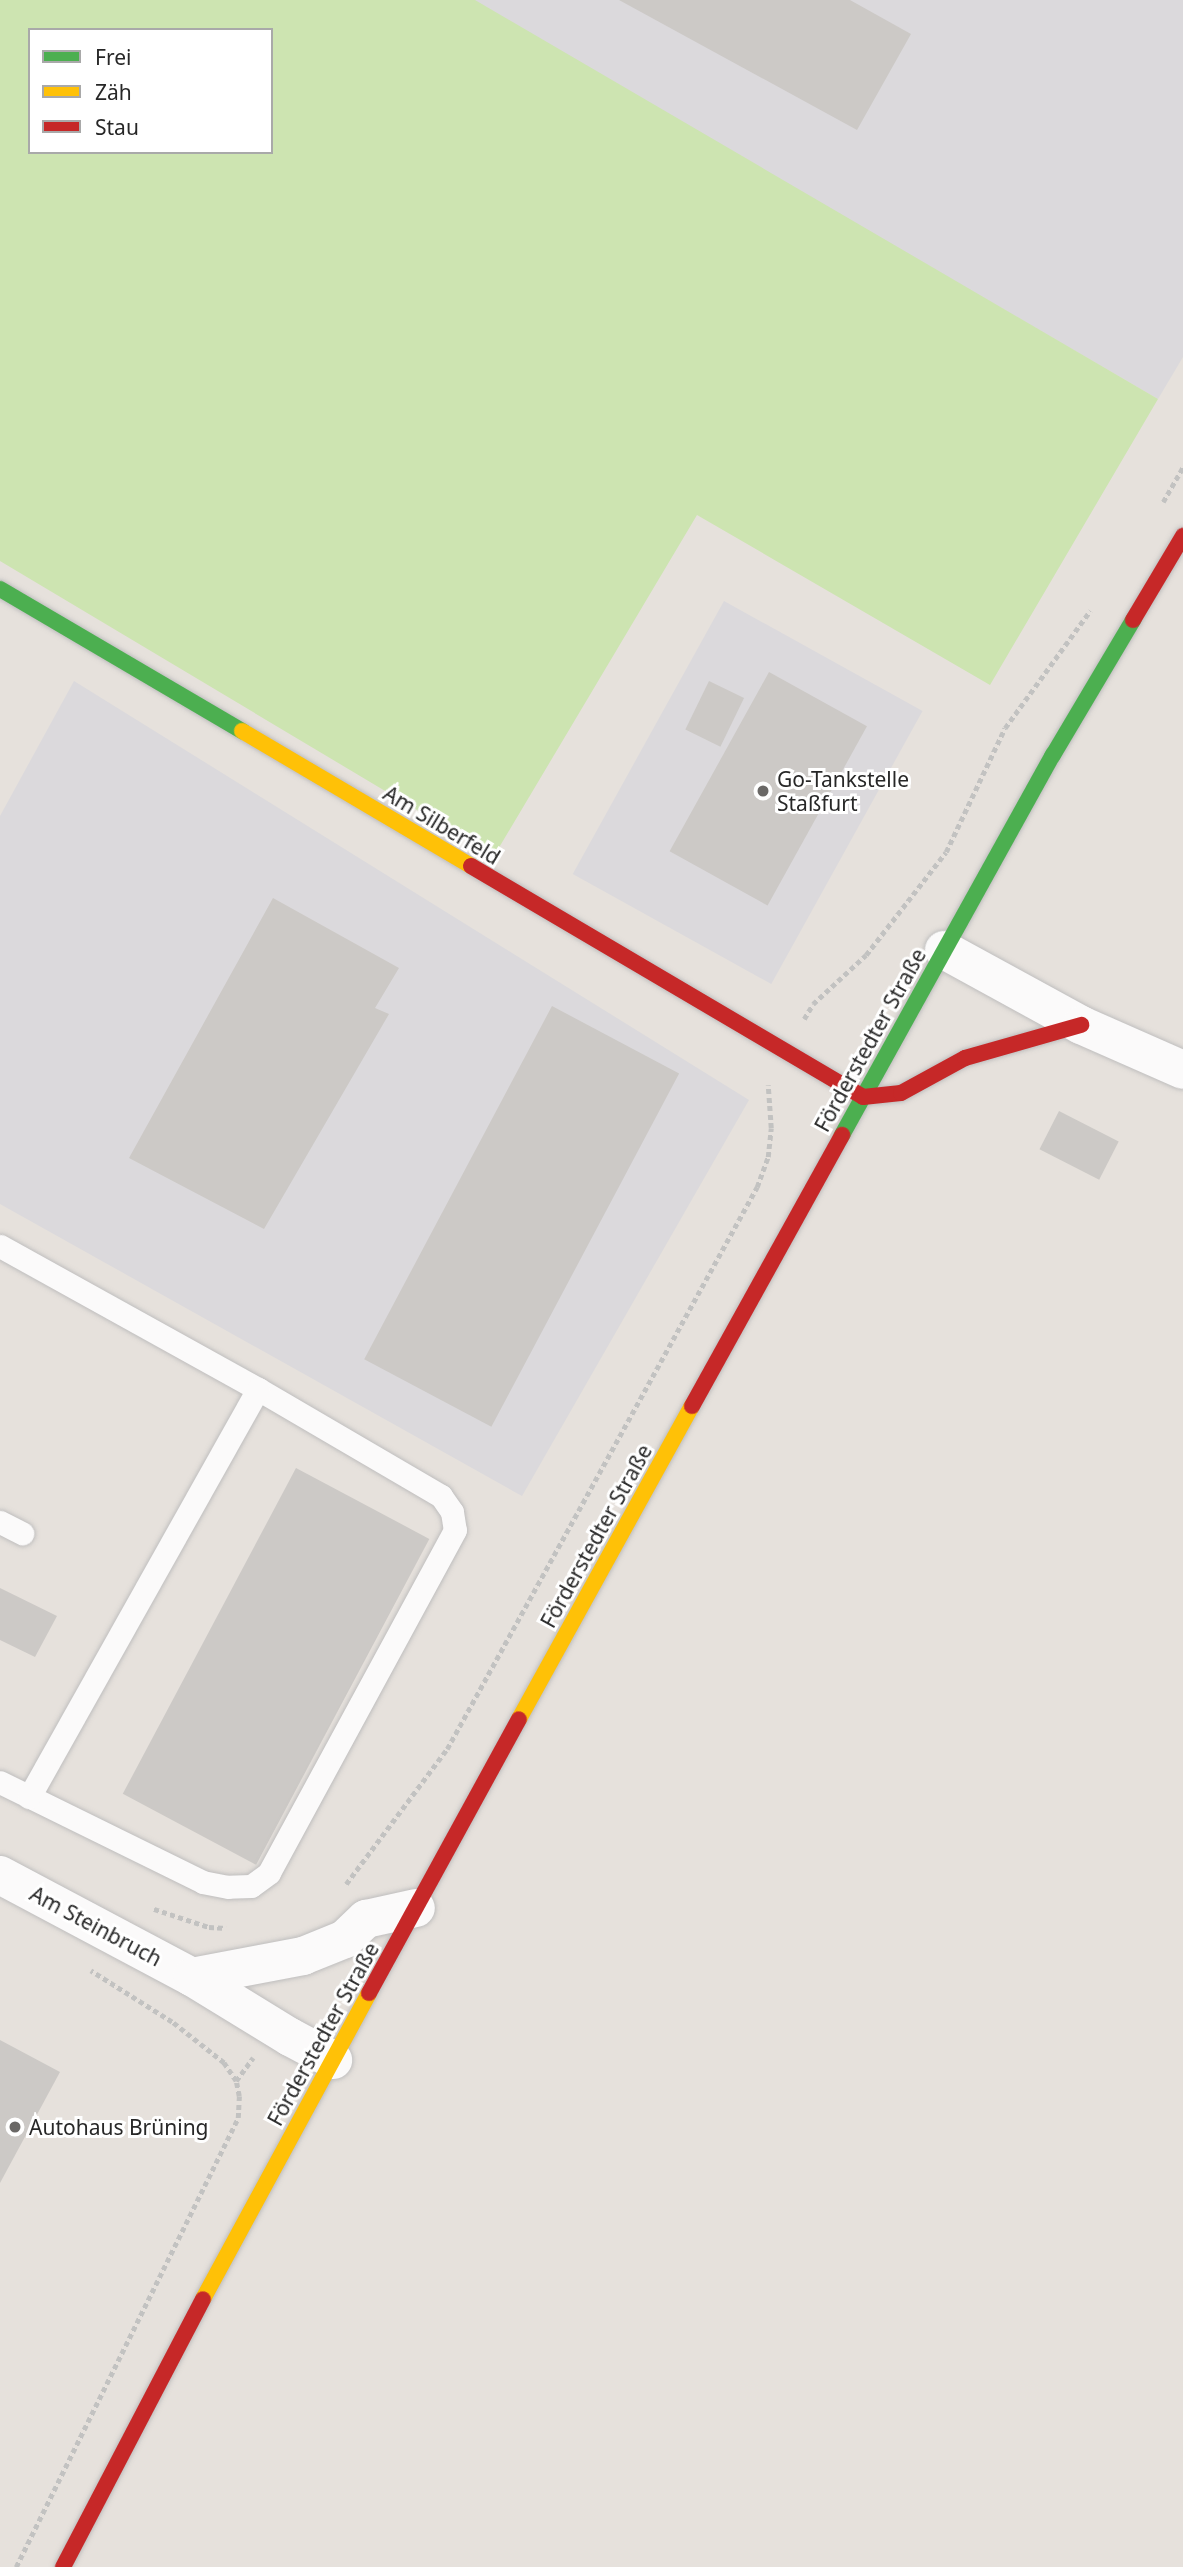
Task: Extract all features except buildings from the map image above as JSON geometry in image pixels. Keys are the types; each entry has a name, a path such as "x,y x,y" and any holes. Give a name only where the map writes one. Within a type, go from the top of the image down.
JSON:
{"main road":[{"name":"Förderstedter Straße","path":"63,2567 190,2322 944,950 1053,755 1183,536"},
{"name":"Am Silberfeld","path":"0,589 784,1053 863,1097"},
{"path":"863,1097 901,1093 965,1058 1015,1041 1081,1025"}],"street":[{"path":"944,950 1081,1025 1183,1070"},
{"name":"Am Steinbruch","path":"0,1875 192,1977 333,2060"},
{"path":"192,1977 303,1956 345,1939 366,1919 416,1908"}],"lane":[{"path":"0,1246 258,1389 441,1496 452,1512 455,1530 269,1873 251,1886 228,1887 203,1882 0,1782"},
{"path":"29,1797 258,1389"},
{"path":"0,1522 22,1533"}],"path":[{"path":"340,1891 379,1844 447,1749 757,1187 768,1157 771,1128 768,1084 784,1053 813,1004 866,955 946,852 1005,727 1092,608"},
{"path":"148,1907 209,1927 235,1929"},
{"path":"16,2567 237,2118 239,2096 236,2081 224,2063 172,2022 85,1967"}],"shaded area":[{"path":"471,0 1183,0 1183,357 1158,399"},
{"path":"724,601 923,711 771,984 573,874"},
{"path":"74,681 749,1100 522,1496 0,1204 0,816"}],"green space":[{"path":"0,0 475,0 1158,399 990,685 697,515 494,856 0,561"}],"traffic: fast":[{"path":"0,589 242,731"},
{"path":"842,1135 1053,755 1133,620"}],"traffic: slow":[{"path":"242,731 471,866"},
{"path":"519,1719 692,1406"},
{"path":"203,2299 369,1993"}],"traffic: jam":[{"path":"1133,620 1183,536"},
{"path":"471,866 863,1097"},
{"path":"863,1097 901,1093 965,1058 1081,1025"},
{"path":"692,1406 842,1135"},
{"path":"369,1993 519,1719"},
{"path":"63,2567 203,2299"}],"place":[{"name":"Go-Tankstelle Staßfurt","path":"763,791"},
{"name":"Autohaus Brüning","path":"15,2127"}]}
